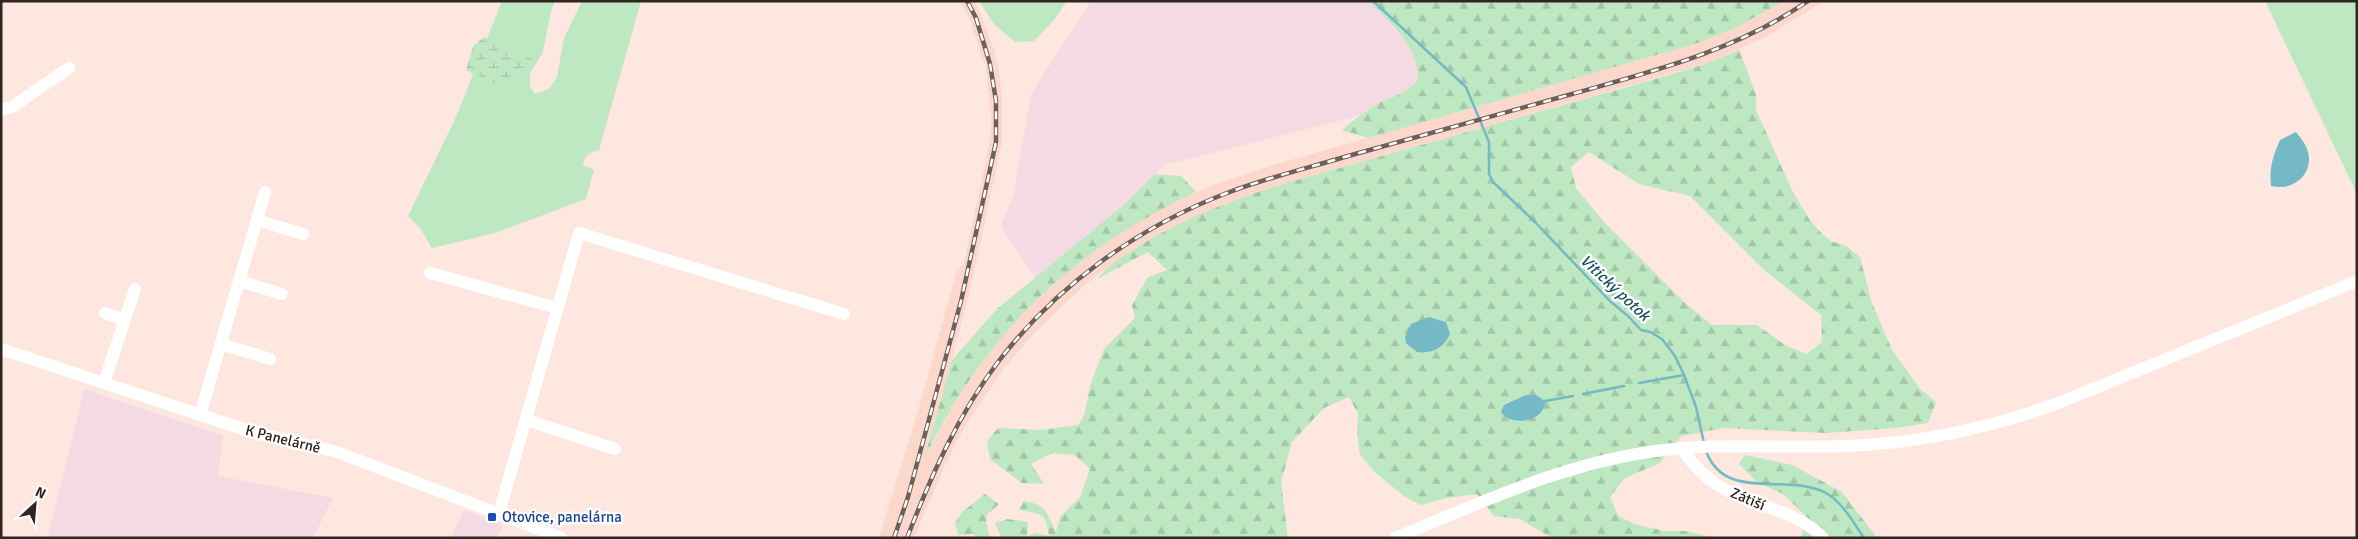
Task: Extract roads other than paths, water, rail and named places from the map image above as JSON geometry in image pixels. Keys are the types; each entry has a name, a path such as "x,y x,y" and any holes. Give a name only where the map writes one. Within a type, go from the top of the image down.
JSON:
{"street":[{"path":"1,110 12,108 69,68"},
{"path":"200,415 266,192"},
{"path":"257,220 302,234"},
{"path":"499,513 579,233 844,314"},
{"path":"430,273 557,308"},
{"path":"240,281 282,294"},
{"path":"1395,538 1556,473 1615,458 1681,449 1863,445 1911,441 2017,418 2056,404 2357,281"},
{"path":"104,383 134,289"},
{"path":"105,313 124,320"},
{"path":"221,344 270,359"},
{"name":"K Panelárně","path":"1,349 252,432 337,452 562,538"},
{"path":"527,420 615,449"},
{"name":"Zátiší","path":"1681,449 1696,468 1713,483 1798,520 1823,538"}],"water":[{"path":"2296,132 2304,142 2309,158 2305,173 2301,179 2287,186 2271,186 2272,162 2280,140"},
{"path":"1429,317 1446,322 1450,334 1437,349 1428,352 1417,352 1406,343 1405,337 1411,324"},
{"path":"1526,395 1536,395 1545,401 1544,408 1540,414 1534,418 1519,421 1506,417 1501,412 1504,405"}],"waterway":[{"name":"Vitický potok","path":"1373,1 1466,87 1489,142 1489,174 1493,182 1536,223 1610,301 1641,330 1650,332 1662,339 1675,356 1696,407 1704,443"},
{"path":"1639,383 1684,375"},
{"path":"1583,394 1624,386"},
{"path":"1545,401 1573,396"},
{"name":"Vitický potok","path":"1706,451 1715,467 1727,476 1741,481 1757,484 1808,487 1824,492 1842,506 1864,538"}],"railway":[{"path":"894,538 908,497 961,301 996,142 996,101 990,64 976,18 967,1"},
{"path":"907,538 946,447 970,403 998,362 1021,334 1072,284 1131,241 1194,207 1257,183 1633,77 1694,57 1753,33 1808,1"}],"place":[{"name":"Otovice, panelárna","path":"492,517"}]}
